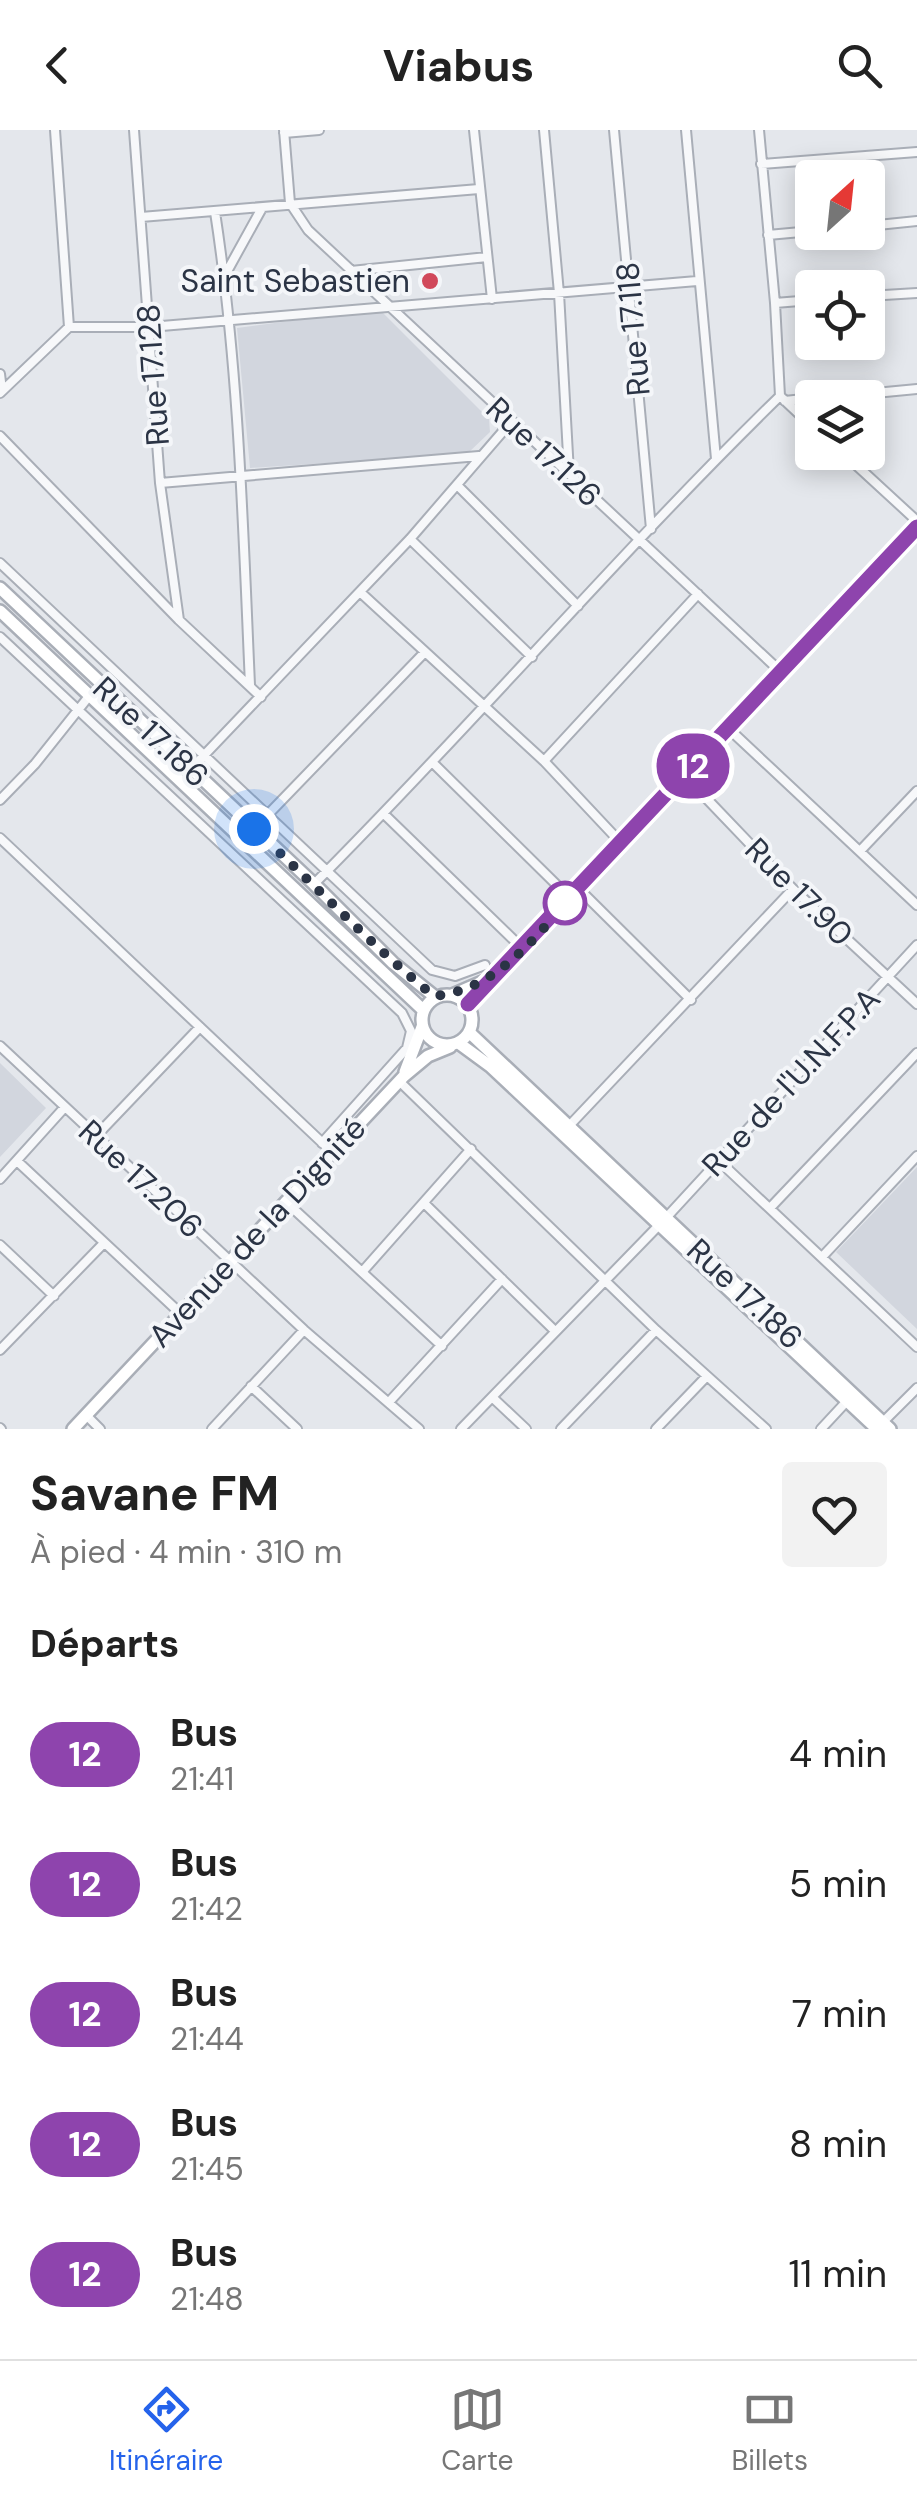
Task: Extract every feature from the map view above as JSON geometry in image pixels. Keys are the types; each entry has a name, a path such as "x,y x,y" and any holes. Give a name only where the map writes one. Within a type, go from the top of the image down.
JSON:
{"main road":[{"path":"468,1004 916,530"},
{"name":"Rue 17.186","path":"0,588 393,963 434,996"},
{"path":"0,611 422,1009"},
{"path":"401,1078 422,1027 422,1009 434,996 452,995 497,975"},
{"path":"452,995 468,1004 473,1016 470,1033 455,1046"},
{"path":"422,1027 434,1039 490,1066 662,1222 846,1401 884,1427"},
{"name":"Rue 17.186","path":"470,1033 662,1222 884,1427"},
{"name":"Avenue de la Dignité","path":"73,1429 285,1201 327,1147 428,1056 455,1046"}],"street":[{"path":"55,130 69,327"},
{"name":"Rue 17.128","path":"134,130 160,483 179,620"},
{"path":"290,203 284,131 318,130"},
{"path":"474,130 492,298"},
{"path":"544,130 559,294 569,473"},
{"name":"Rue 17.118","path":"614,130 651,529"},
{"path":"686,130 716,458"},
{"path":"759,130 783,398 795,410"},
{"path":"761,164 917,152"},
{"path":"141,217 479,189"},
{"name":"Rue 17.126","path":"290,203 308,230 351,272 780,672"},
{"path":"225,275 262,208"},
{"path":"216,212 225,275 240,476 250,686"},
{"path":"885,225 917,222"},
{"path":"768,234 795,232"},
{"path":"351,272 487,257"},
{"path":"1,391 69,327 150,328 697,281"},
{"path":"885,295 917,292"},
{"path":"775,303 795,301"},
{"path":"0,374 1,391"},
{"path":"885,392 917,389"},
{"path":"314,884 434,764 716,458 783,398 795,398"},
{"path":"191,769 410,539 510,422"},
{"path":"0,436 179,620 261,697"},
{"path":"160,483 479,456"},
{"path":"859,470 916,530"},
{"path":"457,485 578,606"},
{"path":"410,539 532,656"},
{"path":"0,563 432,970 456,976 485,965"},
{"path":"360,592 544,760 622,843"},
{"path":"544,760 698,594"},
{"path":"0,637 402,1013 411,1031 407,1048 327,1147 0,838"},
{"path":"254,829 425,652"},
{"path":"0,800 35,764 90,695"},
{"path":"729,729 917,904"},
{"path":"434,764 691,1000"},
{"name":"Rue 17.90","path":"684,776 794,888 917,1004"},
{"path":"860,850 917,791"},
{"path":"384,814 523,949"},
{"path":"568,1127 794,888"},
{"name":"Rue de l'U.N.F.P.A","path":"460,1429 662,1222 917,946"},
{"path":"96,1136 200,1027"},
{"name":"Rue 17.206","path":"0,1046 304,1330 418,1429"},
{"path":"770,1208 917,1053"},
{"path":"401,1078 656,1330 766,1429"},
{"path":"0,1179 64,1108"},
{"path":"363,1271 471,1149"},
{"path":"822,1256 917,1156"},
{"path":"718,1160 917,1347"},
{"path":"17,1161 181,1314"},
{"path":"285,1201 442,1346"},
{"path":"424,1203 554,1330"},
{"path":"0,1350 104,1244"},
{"path":"0,1246 54,1296"},
{"path":"389,1402 502,1279"},
{"path":"212,1429 304,1330"},
{"path":"561,1429 656,1330"},
{"path":"0,1335 8,1342"},
{"path":"656,1429 706,1376"},
{"path":"252,1386 297,1429"},
{"path":"884,1427 917,1388"},
{"path":"492,1397 526,1429"},
{"path":"821,1429 846,1401"},
{"path":"86,1415 100,1429"}],"shaded area":[{"path":"379,309 489,419 490,432 467,454 250,468 237,328"},
{"path":"0,1063 46,1108 0,1157"},
{"path":"917,1167 917,1329 836,1252"}],"bus line":[{"name":"12","path":"468,1004 917,527"}],"place":[{"name":"Saint Sebastien","path":"430,281"}],"route":[{"path":"254,829 393,963 434,996 452,995 497,975 565,903"}]}
